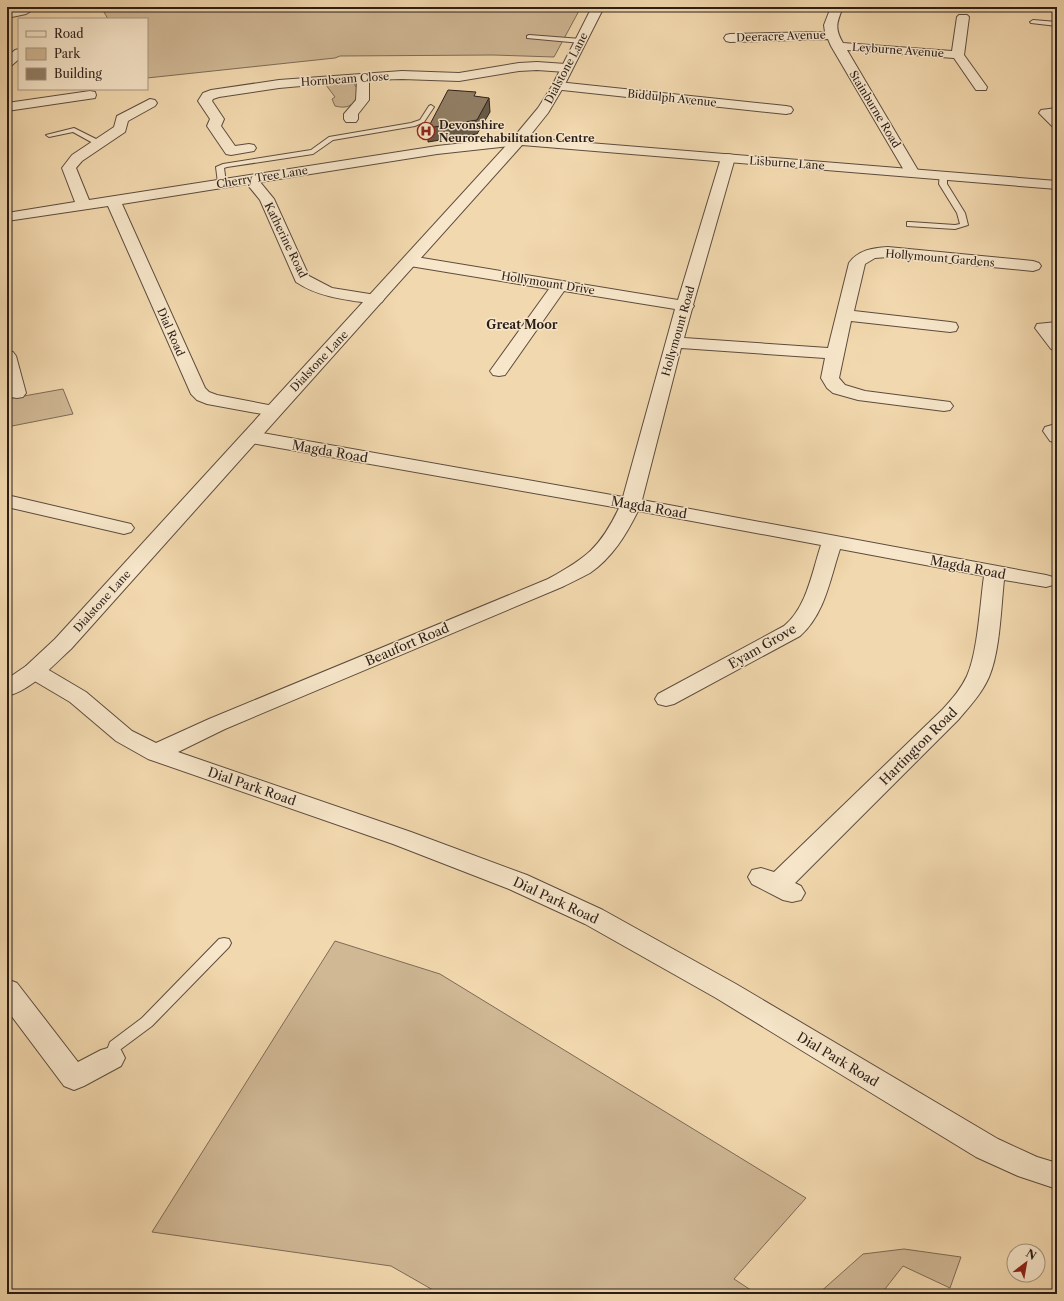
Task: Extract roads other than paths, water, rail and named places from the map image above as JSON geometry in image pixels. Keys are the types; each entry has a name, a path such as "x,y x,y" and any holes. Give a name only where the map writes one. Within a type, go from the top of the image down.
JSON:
{"street":[{"path":"7,14 22,12 32,7"},
{"name":"Dialstone Lane","path":"7,689 34,671 63,644 518,141 543,110 558,86 598,7"},
{"path":"834,40 830,25 837,7"},
{"name":"Leyburne Avenue","path":"963,17 958,55 981,87"},
{"name":"Deeracre Avenue","path":"730,38 834,40"},
{"name":"Leyburne Avenue","path":"834,40 958,55"},
{"name":"Stainburne Road","path":"834,40 912,172"},
{"path":"7,63 18,47"},
{"name":"Hornbeam Close","path":"249,148 231,151 214,126 217,119 206,101 208,96 216,93 279,84 362,77 402,75 459,77 519,67 537,66 566,68"},
{"path":"351,120 351,114 364,98 363,93 365,81 362,77"},
{"name":"Biddulph Avenue","path":"558,86 786,110"},
{"path":"7,107 90,96"},
{"path":"84,206 70,168 77,158 120,129 122,119 150,103"},
{"path":"1057,112 1046,113 1057,123"},
{"name":"Lisburne Lane","path":"518,141 1057,185"},
{"name":"Cherry Tree Lane","path":"7,216 84,206 437,150 518,141"},
{"name":"Hollymount Road","path":"631,504 674,342 686,306 728,158"},
{"name":"Katherine Road","path":"250,179 266,199 302,279 321,290 376,299"},
{"name":"Dial Road","path":"113,201 197,390 203,396 213,400 273,411"},
{"name":"Hollymount Gardens","path":"944,407 864,396 839,390 833,384 830,378 834,354 857,262 867,255 888,252 1009,261 1033,266"},
{"name":"Hollymount Drive","path":"410,261 686,306"},
{"path":"499,371 560,285"},
{"path":"844,315 950,327"},
{"path":"1057,326 1043,328 1057,345"},
{"path":"674,342 834,354"},
{"path":"7,356 17,393"},
{"name":"Magda Road","path":"251,437 631,504 1046,581"},
{"path":"7,501 124,528"},
{"name":"Beaufort Road","path":"156,753 217,724 548,586 584,568 605,548 621,527 631,504"},
{"name":"Eyam Grove","path":"666,699 792,630 800,624 811,607 832,541"},
{"name":"Hartington Road","path":"777,885 945,720 968,694 978,676 984,656 995,572"},
{"name":"Dial Park Road","path":"34,671 78,697 124,736 156,753 402,838 518,882 594,917 726,991 987,1148 1029,1167 1057,1176"},
{"path":"7,990 74,1078 111,1058"}],"lane":[{"path":"1033,22 1057,24"},
{"path":"529,38 580,41"},
{"path":"222,183 220,167 225,165 313,152 322,146 324,141 331,138 413,125 422,121 431,108"},
{"path":"49,135 74,130 95,142 101,143"},
{"path":"910,224 955,227 964,225 961,213 943,184 943,175"},
{"path":"111,1058 115,1046 147,1022 224,943"}],"place":[{"name":"Devonshire Neurorehabilitation Centre","path":"426,131"}],"district":[{"name":"Great Moor","path":"522,325"}]}
